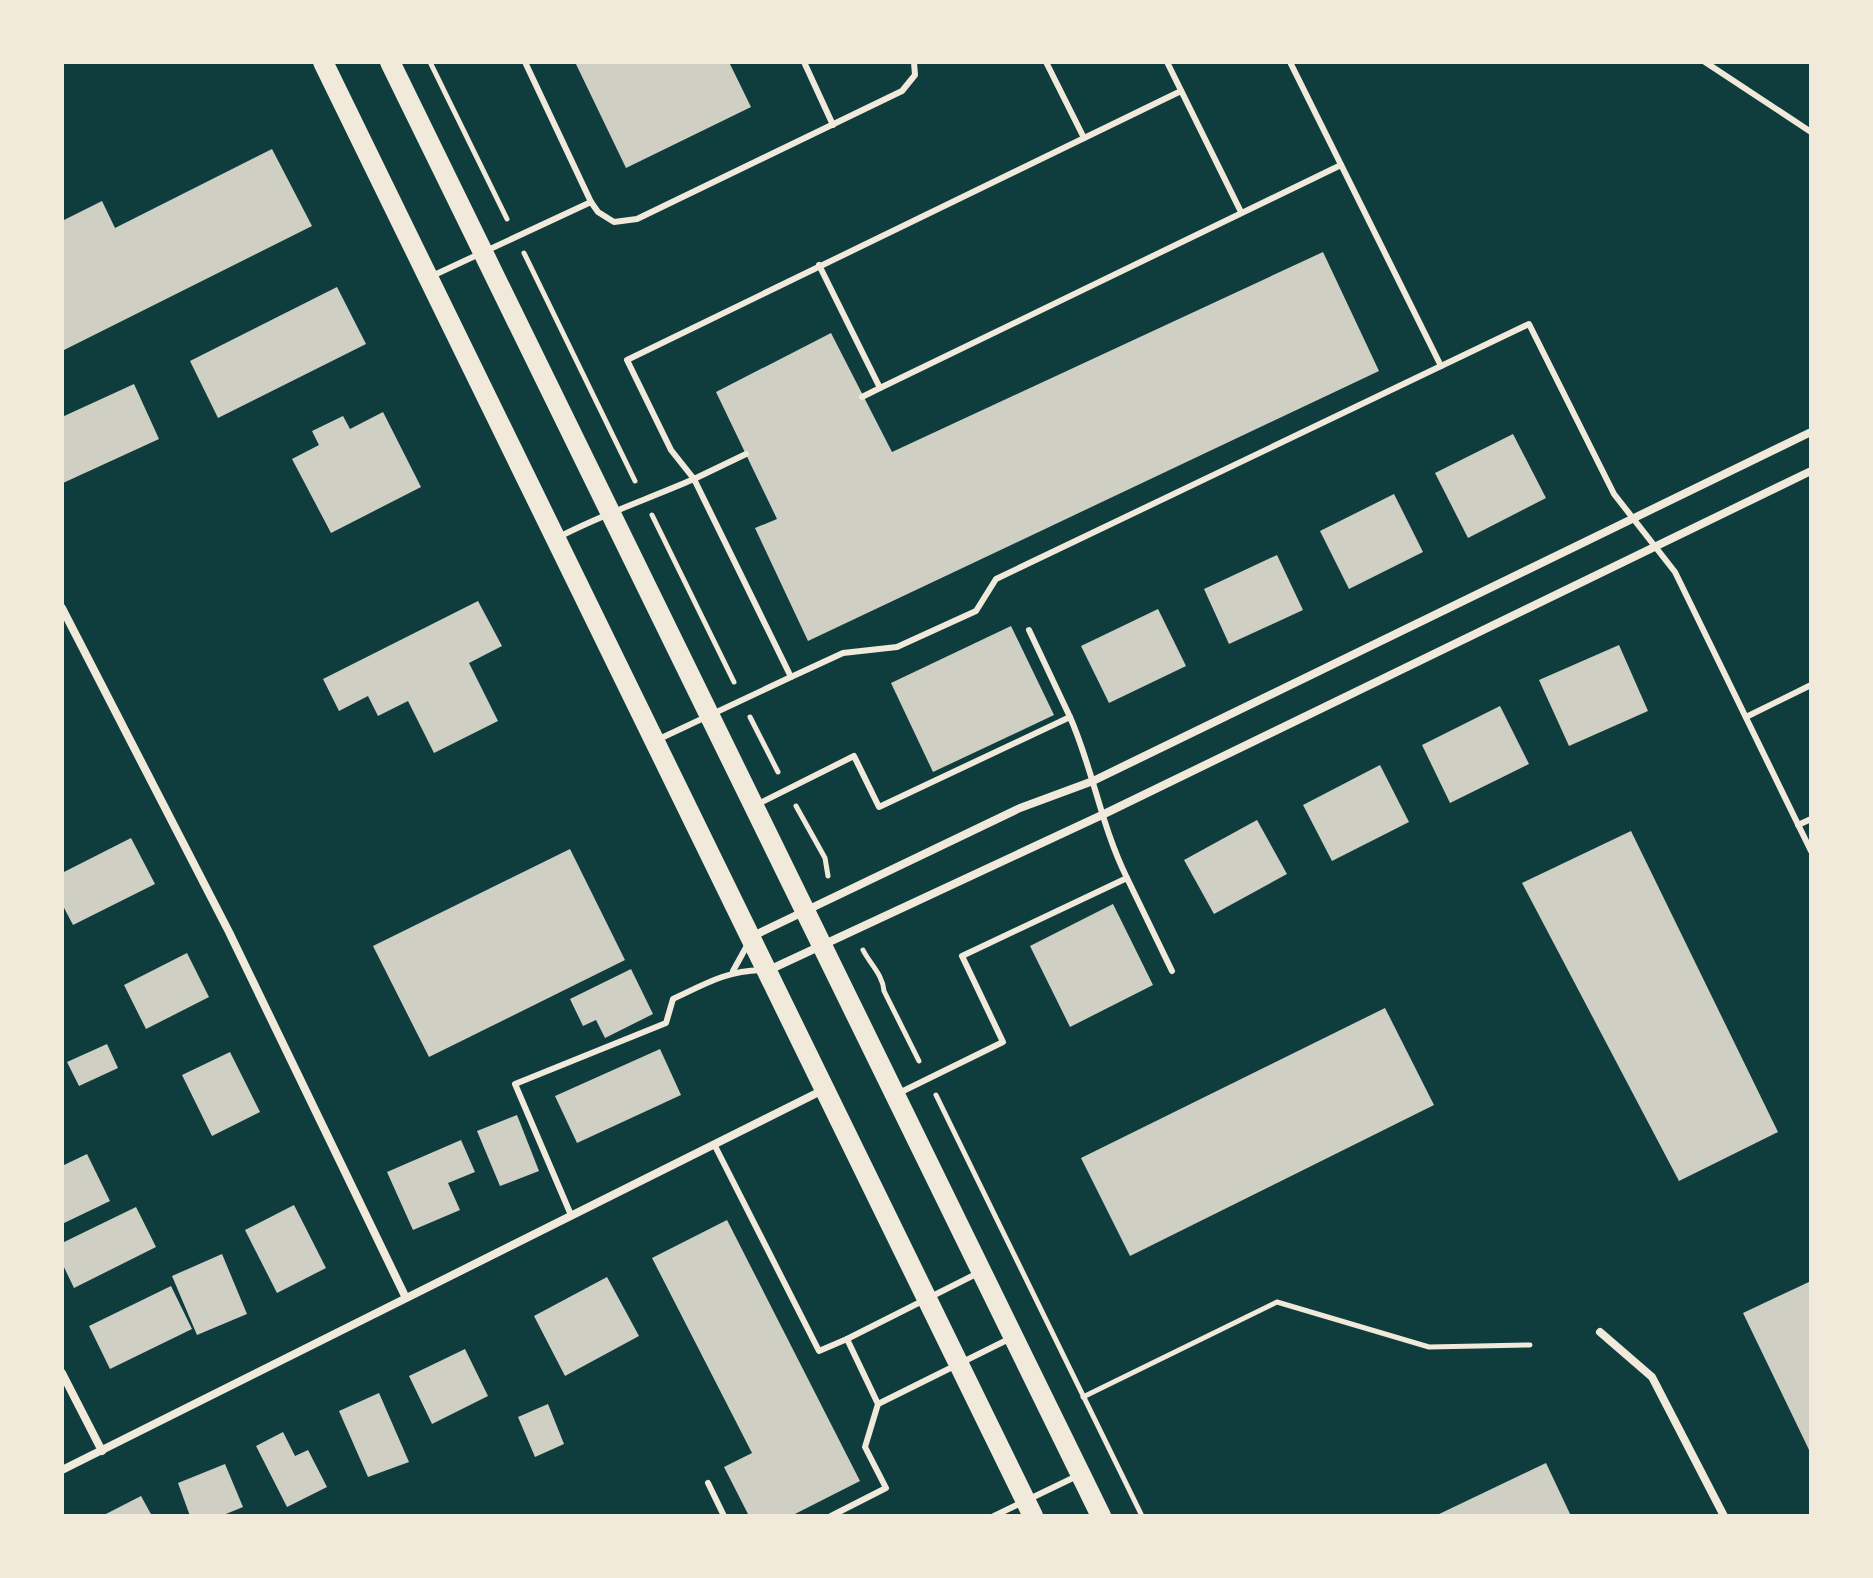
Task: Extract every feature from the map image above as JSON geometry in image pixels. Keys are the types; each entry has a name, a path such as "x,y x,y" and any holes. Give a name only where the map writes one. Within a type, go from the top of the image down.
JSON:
{"main road":[{"path":"323,62 1030,1508"},
{"path":"390,62 1101,1516"}],"street":[{"path":"753,936 1020,808 1093,781 1811,432"},
{"path":"769,970 1102,815 1811,471"},
{"path":"62,608 229,932 405,1296"},
{"path":"62,1470 824,1089"},
{"path":"1600,1332 1652,1377 1724,1516"},
{"path":"62,1373 102,1451"}],"lane":[{"path":"525,62 591,202 605,218 614,222 637,219 902,91 915,75 914,62"},
{"path":"804,62 833,125"},
{"path":"1046,62 1084,138"},
{"path":"1167,62 1241,212"},
{"path":"1290,62 1441,366"},
{"path":"1705,62 1811,132"},
{"path":"791,677 694,479 671,450 627,360 1181,91"},
{"path":"862,397 1341,165"},
{"path":"428,278 591,202"},
{"path":"819,265 880,388"},
{"path":"654,741 843,653 897,647 976,611 996,579 1529,324 1614,494 1675,572 1811,851"},
{"path":"555,539 610,510 645,501 746,454"},
{"path":"1029,630 1070,717 1093,781 1111,846 1172,971"},
{"path":"1746,717 1811,685"},
{"path":"755,805 854,756 879,807 1070,717"},
{"path":"1798,825 1811,819"},
{"path":"895,1095 1003,1042 962,956 1127,878"},
{"path":"733,971 753,936"},
{"path":"571,1215 515,1084 666,1023 673,999 733,971 769,970"},
{"path":"714,1144 819,1351 982,1271"},
{"path":"878,1404 1014,1337"},
{"path":"831,1516 886,1488 865,1447 878,1404 847,1339"},
{"path":"994,1516 1030,1508 1081,1474"},
{"path":"708,1483 724,1516"}],"path":[{"path":"430,62 504,212"},
{"path":"526,258 633,478"},
{"path":"651,513 730,673"},
{"path":"754,724 774,764"},
{"path":"796,805 825,858"},
{"path":"883,979 884,991 915,1053"},
{"path":"958,1141 1142,1516"},
{"path":"1083,1397 1277,1302 1429,1347 1530,1345"}],"building":[{"path":"575,62 729,62 751,107 626,168"},
{"path":"272,149 312,226 62,351 62,221 102,201 115,228"},
{"path":"1323,252 1379,371 808,641 755,528 777,519 716,392 831,333 892,452"},
{"path":"337,287 366,344 218,418 190,361"},
{"path":"134,384 159,439 63,483 62,417"},
{"path":"383,412 421,487 331,533 292,459 319,445 312,431 343,416 350,429"},
{"path":"1513,434 1546,498 1468,538 1435,473"},
{"path":"1394,494 1423,552 1349,589 1320,531"},
{"path":"1277,555 1303,610 1229,644 1204,589"},
{"path":"478,601 502,646 469,663 498,721 434,753 408,701 378,716 368,696 339,711 323,679"},
{"path":"1158,609 1186,666 1109,703 1081,646"},
{"path":"1011,626 1054,715 933,772 891,683"},
{"path":"1619,645 1648,711 1569,746 1539,680"},
{"path":"1500,706 1529,764 1450,803 1422,745"},
{"path":"1380,765 1409,822 1332,861 1303,805"},
{"path":"1257,820 1287,874 1214,914 1184,860"},
{"path":"1631,831 1778,1132 1679,1181 1522,883"},
{"path":"131,838 155,884 73,925 62,904 62,873"},
{"path":"570,849 625,960 429,1057 373,946"},
{"path":"1113,904 1153,985 1070,1027 1030,946"},
{"path":"187,953 209,997 146,1029 124,985"},
{"path":"631,969 653,1014 605,1038 596,1020 583,1026 570,999"},
{"path":"1385,1008 1434,1105 1130,1256 1081,1158"},
{"path":"107,1044 118,1068 79,1086 67,1062"},
{"path":"660,1049 681,1095 577,1143 555,1096"},
{"path":"230,1052 260,1112 212,1136 182,1075"},
{"path":"517,1115 539,1171 500,1186 477,1131"},
{"path":"461,1140 475,1172 448,1183 460,1210 413,1230 387,1172"},
{"path":"87,1154 110,1201 62,1224 62,1166"},
{"path":"294,1205 326,1268 277,1293 245,1230"},
{"path":"136,1207 156,1247 74,1288 62,1263 62,1243"},
{"path":"727,1220 860,1481 791,1516 749,1516 724,1467 752,1453 652,1258"},
{"path":"222,1254 247,1314 197,1335 172,1276"},
{"path":"607,1277 639,1336 565,1376 534,1316"},
{"path":"1811,1281 1811,1454 1743,1313"},
{"path":"171,1286 192,1329 110,1369 89,1326"},
{"path":"465,1349 488,1396 432,1424 409,1376"},
{"path":"379,1393 409,1462 368,1477 339,1411"},
{"path":"548,1404 564,1444 535,1457 518,1417"},
{"path":"283,1432 295,1456 308,1450 327,1487 287,1507 256,1446"},
{"path":"1546,1463 1571,1516 1435,1516"},
{"path":"225,1464 243,1507 221,1516 190,1516 178,1483"},
{"path":"141,1496 152,1516 102,1516"}]}
